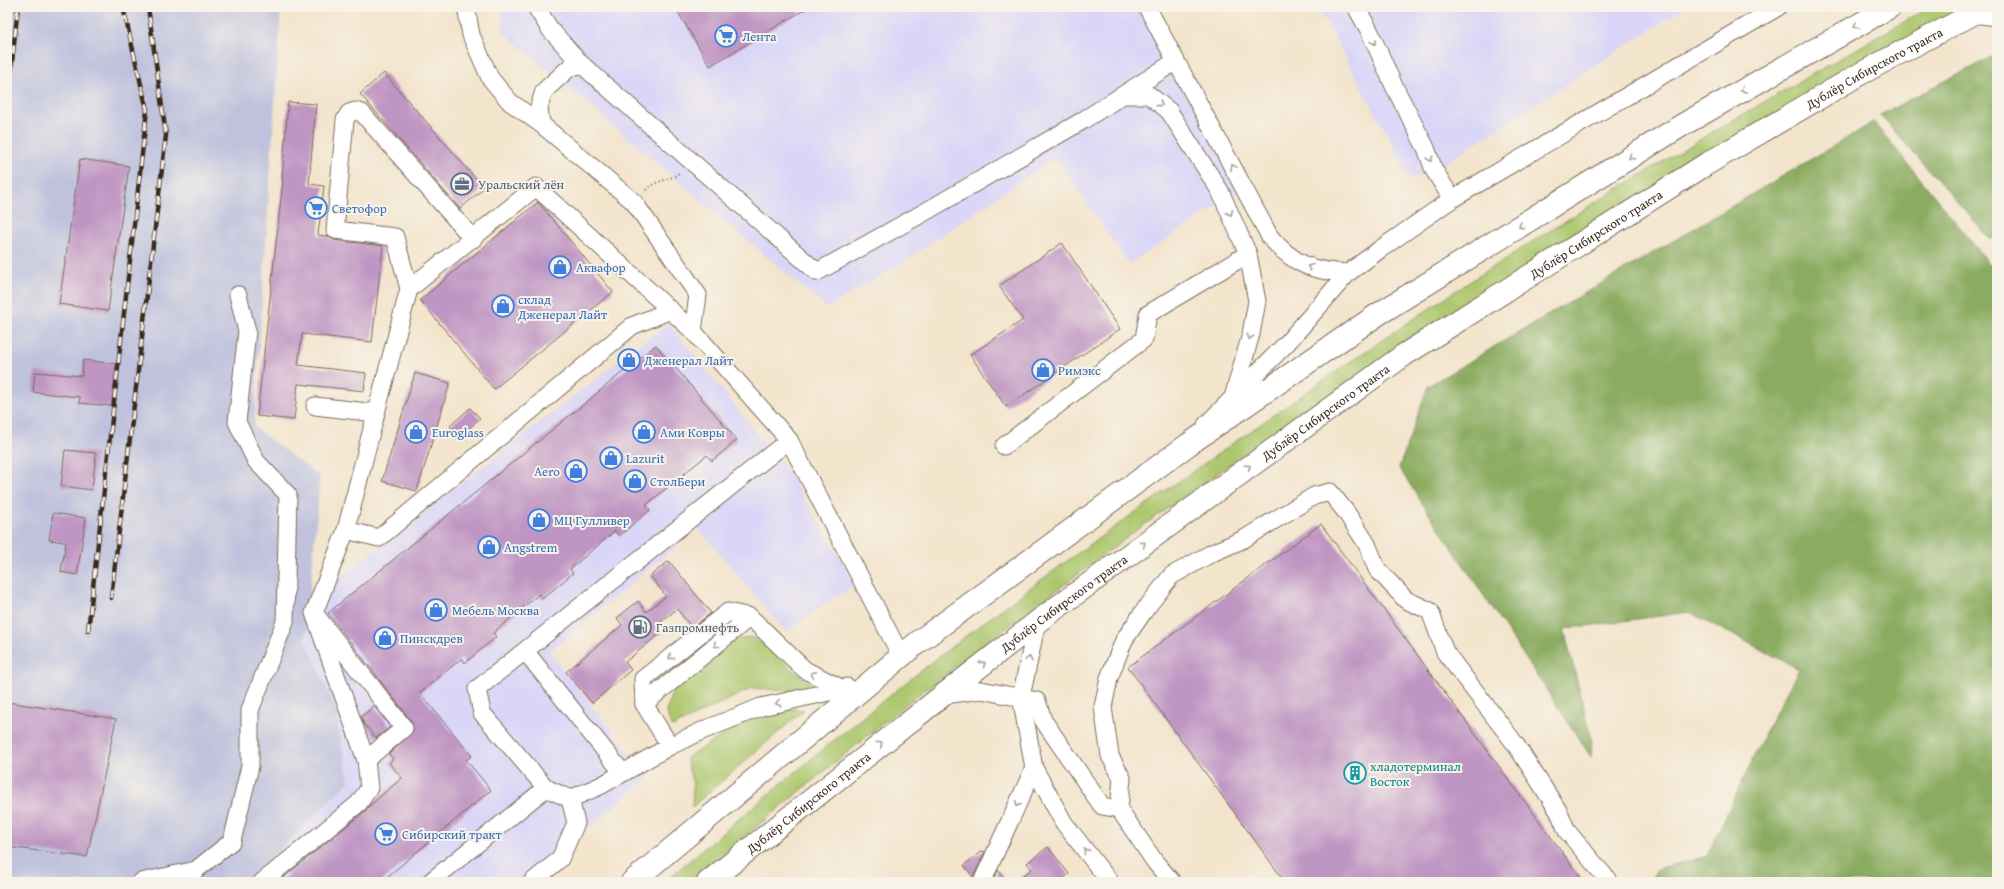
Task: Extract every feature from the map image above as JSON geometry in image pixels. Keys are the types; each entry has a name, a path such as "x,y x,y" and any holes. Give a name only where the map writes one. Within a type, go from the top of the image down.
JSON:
{"main road":[{"path":"632,882 901,656 1189,444 1377,315 1671,132 1890,7"},
{"name":"Дублёр Сибирского тракта","path":"708,882 1037,622 1404,355 1705,165 1860,74 1980,11"}],"lane":[{"path":"466,7 471,35 490,78 510,102 541,124 634,202 698,295 694,331"},
{"path":"536,7 550,30 581,64 814,271 820,272 1124,95 1176,61"},
{"path":"1147,7 1270,237 1282,251 1297,261 1321,271 1348,273"},
{"path":"1356,7 1369,30 1394,86 1426,148 1434,170 1452,200"},
{"path":"1189,444 1233,396 1287,343 1348,273 1452,200 1778,7"},
{"path":"1980,11 1997,17"},
{"path":"541,124 539,107 544,91 569,68 581,64"},
{"path":"1124,95 1149,96 1169,111 1220,191 1248,254 1257,300 1251,334 1233,396"},
{"path":"262,882 359,803 369,788 366,760 314,613 346,530 409,289 395,237 335,230 345,120 349,113 355,111 362,113 473,238"},
{"path":"409,289 536,187 694,331 789,440 901,656"},
{"path":"1004,446 1144,338 1148,314 1248,254"},
{"path":"141,882 196,870 232,840 250,766 250,710 285,622 288,494 256,461 237,422 247,331 238,295"},
{"path":"346,530 380,538 632,326 671,310"},
{"path":"315,406 376,413"},
{"path":"789,440 477,689 482,713 546,788 570,799 602,785 622,772 670,746 704,730 761,707 843,689 875,678"},
{"path":"1172,882 1155,862 1119,809 1122,778 1110,756 1103,707 1109,678 1124,640 1171,576 1212,553 1244,539 1314,496 1330,492 1346,512 1367,544 1377,569 1406,600 1430,611 1445,652 1516,745 1559,812 1567,831 1607,879 1606,882"},
{"path":"670,746 644,704 643,680 728,612 750,617 805,670 843,689"},
{"path":"314,613 404,728 366,760"},
{"path":"1037,622 1021,697 1034,768 1064,823 1110,882"},
{"path":"525,651 622,772"},
{"path":"942,696 981,690 1037,701 1043,720 1102,806 1119,809"},
{"path":"982,882 1034,768"},
{"path":"430,882 546,788"},
{"path":"532,882 560,859 576,823 570,799"}],"path":[{"path":"634,202 654,182 674,177 693,162"}],"shaded area":[{"path":"7,7 281,7 254,427 320,477 306,640 334,705 349,781 247,882 7,882"},
{"path":"502,7 1138,7 1245,188 1129,264 1055,157 902,263 827,308 502,31"},
{"path":"1318,7 1686,7 1434,170 1411,179"},
{"path":"668,323 789,473 856,585 822,605 786,632 698,528 549,652 649,777 569,845 571,859 543,882 247,882 349,781 334,705 306,640 308,602"}],"green space":[{"path":"1930,7 1964,7 1419,335 1296,418 1134,532 910,701 689,882 664,882 810,760 958,642 1089,545 1317,385 1533,241 1758,105"},
{"path":"1997,54 1997,233 1991,240 1880,115"},
{"path":"1874,122 1997,273 1997,882 1646,882 1661,868 1707,856 1765,733 1799,669 1689,612 1564,629 1592,740 1591,757 1399,468 1428,386"},
{"path":"751,637 769,647 790,668 819,690 789,691 752,688 672,727 666,712 674,686 728,641"},
{"path":"787,708 804,710 692,807 693,785 686,758 750,719"}],"building":[{"name":"Лента","path":"675,7 809,7 710,66"},
{"path":"384,73 484,188 460,209 360,94"},
{"path":"288,102 316,104 309,184 324,186 318,235 327,236 334,240 383,246 372,342 302,334 298,365 366,373 364,391 298,384 294,420 257,416 283,180"},
{"path":"80,159 129,166 108,311 59,304"},
{"path":"538,202 613,292 494,389 420,300"},
{"path":"1062,243 1120,329 1006,407 970,355 1023,320 999,286"},
{"name":"МЦ Гулливер","path":"656,345 737,440 712,461 707,455 646,505 650,510 619,536 615,531 570,569 573,573 542,599 539,594 493,633 496,637 465,663 462,658 420,693 472,756 466,760 491,790 381,882 278,882 365,811 402,778 389,763 393,759 389,754 413,731 412,722 328,613"},
{"path":"83,360 117,364 113,406 79,403 80,397 33,392 35,372 82,376"},
{"name":"Euroglass","path":"415,373 450,383 417,491 382,481"},
{"path":"470,408 480,418 460,437 450,426"},
{"path":"65,450 96,453 92,490 61,486"},
{"path":"53,513 86,518 77,575 61,572 66,542 49,540"},
{"name":"хладотерминал Восток","path":"1321,524 1584,882 1285,882 1128,667"},
{"path":"669,561 711,613 692,628 677,609 657,625 662,632 625,662 631,670 592,703 566,672 622,625 617,618 638,601 646,612 666,596 650,576"},
{"path":"7,702 116,719 87,857 7,847"},
{"path":"374,706 390,727 376,738 364,724 361,717"},
{"path":"1048,847 1069,874 1059,882 1015,882 1032,869 1027,863"},
{"path":"983,851 985,852 973,877 964,865"},
{"path":"998,870 1007,882 993,882"}],"railway":[{"path":"7,108 18,7"},
{"path":"88,631 147,110 123,7"},
{"path":"111,598 166,135 148,7"}],"place":[{"name":"Лента","path":"726,36"},
{"name":"Уральский лён","path":"462,184"},
{"name":"Светофор","path":"316,208"},
{"name":"Аквафор","path":"560,267"},
{"name":"склад Дженерал Лайт","path":"503,306"},
{"name":"Дженерал Лайт","path":"629,360"},
{"name":"Римэкс","path":"1043,370"},
{"name":"Euroglass","path":"416,432"},
{"name":"Ами Ковры","path":"644,432"},
{"name":"Lazurit","path":"611,458"},
{"name":"Aero","path":"576,471"},
{"name":"СтолБери","path":"635,481"},
{"name":"МЦ Гулливер","path":"539,520"},
{"name":"Angstrem","path":"489,547"},
{"name":"Мебель Москва","path":"436,610"},
{"name":"Газпромнефть","path":"640,627"},
{"name":"Пинскдрев","path":"385,638"},
{"name":"хладотерминал Восток","path":"1355,773"},
{"name":"Сибирский тракт","path":"386,834"}]}
